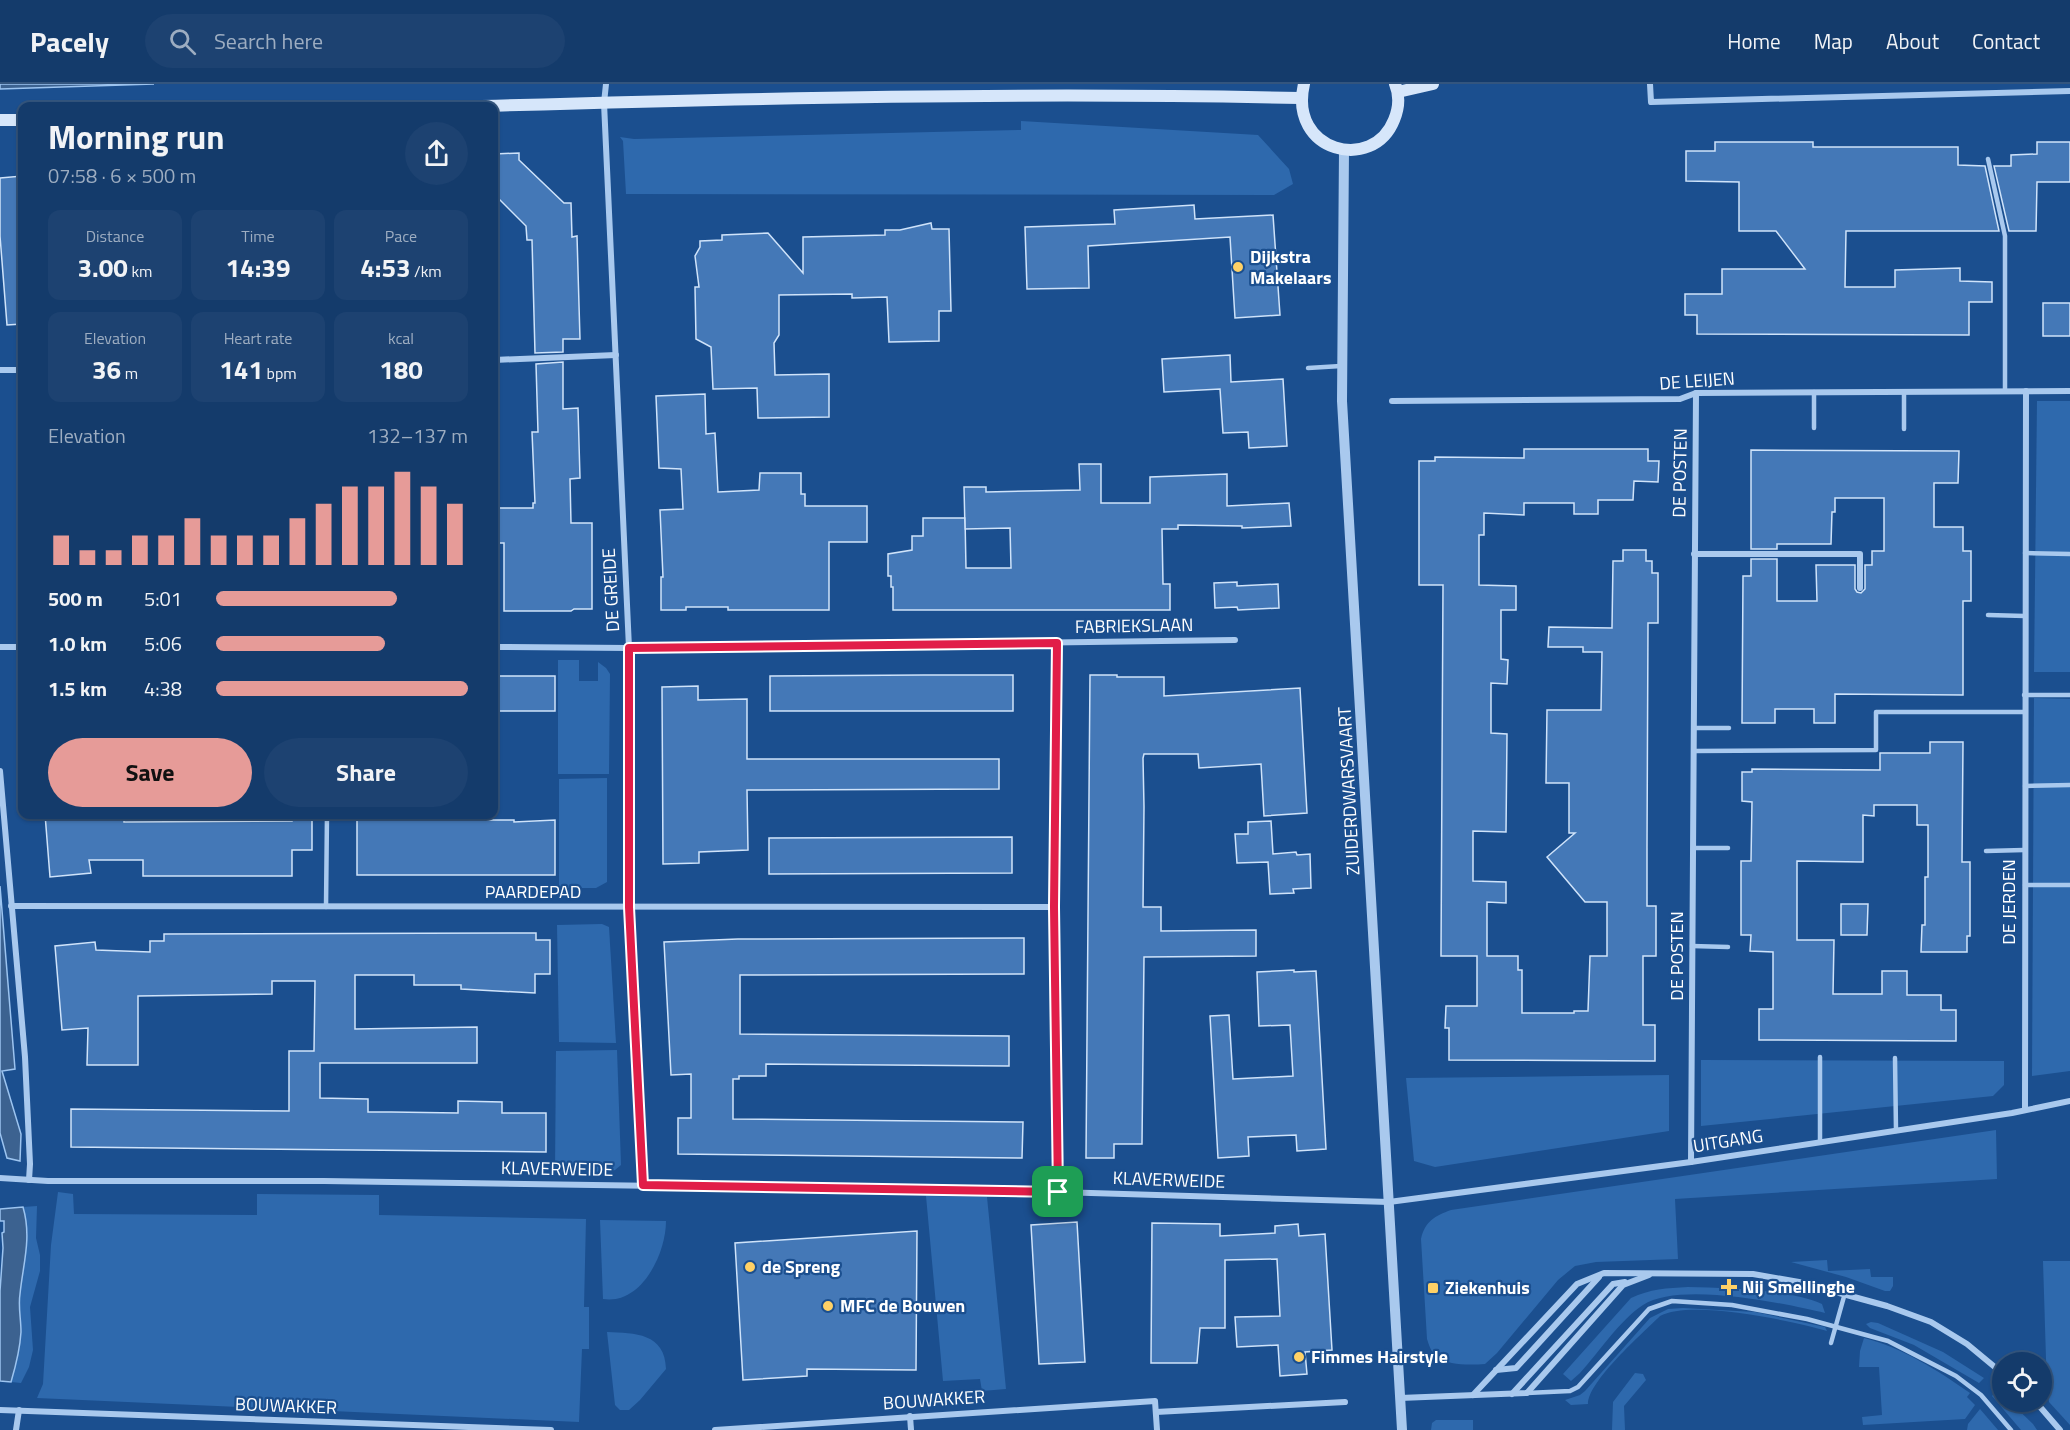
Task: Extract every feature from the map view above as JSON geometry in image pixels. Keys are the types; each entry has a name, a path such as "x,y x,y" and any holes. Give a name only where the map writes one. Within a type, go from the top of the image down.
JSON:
{"main road":[{"path":"1304,84 1300,98 1303,116 1312,133 1326,144 1344,150 1362,148 1379,140 1391,127 1398,110 1396,88 1433,84"},
{"path":"498,106 910,95 1149,94 1300,98"},
{"path":"0,120 18,120"}],"street":[{"name":"DE GREIDE","path":"606,84 604,103 629,648 629,907 643,1185"},
{"path":"1650,84 1651,102 2070,91"},
{"name":"ZUIDERDWARSVAART","path":"1344,150 1342,401 1402,1430"},
{"path":"498,360 616,355"},
{"path":"0,370 18,370"},
{"name":"DE JERDEN","path":"2025,1109 2026,391"},
{"name":"DE LEIJEN","path":"1392,401 1680,399 1696,393 2070,391"},
{"name":"DE POSTEN","path":"1691,1162 1696,393"},
{"path":"1694,554 1860,554 1860,588"},
{"name":"FABRIEKSLAAN","path":"498,647 629,648 1235,640"},
{"path":"1057,643 1054,907 1058,1192"},
{"path":"0,647 18,647"},
{"path":"0,771 25,1057 29,1180"},
{"name":"PAARDEPAD","path":"11,906 1054,907"},
{"name":"UITGANG","path":"1389,1202 1691,1162 2012,1113 2070,1101"},
{"name":"KLAVERWEIDE","path":"0,1178 48,1181 324,1181 1058,1192 1389,1202"},
{"path":"1400,1398 1527,1394 1623,1285 1654,1273"},
{"path":"1473,1395 1577,1284 1601,1274 1753,1274 1799,1282 1845,1293 1930,1322 1967,1344 1992,1365"},
{"path":"1496,1370 1516,1368 1601,1274"},
{"path":"1512,1394 1613,1284 1642,1278"},
{"name":"BOUWAKKER","path":"715,1430 1155,1401 1156,1412"},
{"path":"1157,1430 1156,1412 1345,1402"},
{"name":"BOUWAKKER","path":"0,1410 441,1429 551,1430"},
{"path":"16,1430 20,1410"},
{"path":"2044,1412 2060,1430"},
{"path":"910,1416 911,1430"},
{"path":"2052,1430 2053,1422"}],"lane":[{"path":"1988,159 2004,236 2005,391"},
{"path":"1308,368 1342,366"},
{"path":"1814,392 1814,428"},
{"path":"1904,392 1904,429"},
{"path":"2025,553 2070,554"},
{"path":"1988,615 2025,616"},
{"path":"2024,695 2070,695"},
{"path":"1694,751 1876,750 1876,712 2024,712"},
{"path":"1694,728 1729,728"},
{"path":"2024,786 2070,785"},
{"path":"326,907 327,819"},
{"path":"1693,848 1728,848"},
{"path":"1986,851 2024,850"},
{"path":"2024,885 2070,885"},
{"path":"1692,946 1728,946"},
{"path":"1820,1057 1820,1142"},
{"path":"1895,1058 1896,1131"},
{"path":"1831,1343 1845,1293"},
{"path":"1527,1394 1570,1391 1578,1387 1649,1309 1672,1301 1732,1305 1807,1319 1888,1341 1956,1376 1981,1395 2011,1430"}],"shaded area":[{"path":"0,84 154,84 0,89"},
{"path":"1021,121 1258,135 1289,169 1293,184 1274,195 626,194 623,141 620,137 634,139 1021,130"},
{"path":"2037,401 2070,401 2070,672 2034,672"},
{"path":"558,660 579,660 579,681 598,681 598,662 610,674 609,774 558,774"},
{"path":"2034,698 2070,699 2070,1071 2032,1076"},
{"path":"607,778 607,882 596,888 559,888 559,779"},
{"path":"0,886 15,1069 2,1071 21,1134 20,1161 7,1158 0,1133"},
{"path":"602,924 609,927 616,1043 559,1042 557,925"},
{"path":"617,1050 621,1165 607,1172 555,1171 556,1051"},
{"path":"1701,1060 2004,1061 2004,1085 1993,1096 1701,1126"},
{"path":"1669,1075 1669,1131 1435,1167 1414,1161 1406,1078"},
{"path":"1996,1130 1997,1179 1675,1199 1678,1259 1596,1262 1575,1266 1558,1280 1497,1353 1485,1364 1447,1362 1436,1356 1429,1346 1421,1239 1425,1228 1432,1220 1451,1210"},
{"path":"58,1192 73,1194 74,1214 257,1215 257,1194 379,1195 379,1215 586,1219 584,1307 589,1307 589,1349 582,1349 579,1422 37,1398 43,1384 51,1245"},
{"path":"926,1196 987,1197 1006,1389 982,1391 980,1379 943,1381"},
{"path":"37,1206 36,1238 40,1255 40,1271 30,1307 33,1350 29,1367 21,1383 11,1382 18,1357 21,1332 19,1299 27,1240 23,1207"},
{"path":"23,1207 27,1240 19,1299 20,1345 11,1382 0,1381 0,1291 4,1221 0,1221 0,1209"},
{"path":"600,1220 666,1221 662,1248 649,1274 629,1294 617,1299 603,1299"},
{"path":"1827,1260 1828,1271 1870,1269 1871,1277 1893,1277 1893,1286 1890,1291 1885,1291 1846,1277 1791,1262"},
{"path":"2043,1261 2070,1261 2070,1425 2052,1405 2052,1352 2046,1352"},
{"path":"1688,1287 1756,1290 1792,1295 1822,1304 1825,1313 1732,1296 1705,1294 1659,1298 1634,1311 1571,1381 1563,1374 1631,1298 1652,1291"},
{"path":"1668,1309 1755,1312 1825,1327 1827,1331 1742,1313 1675,1311 1660,1316 1618,1358 1597,1383 1590,1394 1588,1404 1571,1405 1565,1400 1585,1391 1650,1318"},
{"path":"1871,1322 1943,1352 1984,1378 1979,1383 1914,1345 1870,1328 1866,1324"},
{"path":"607,1332 647,1337 660,1348 664,1357 666,1369 629,1410 620,1410 615,1405"},
{"path":"1864,1338 1906,1354 1932,1368 1970,1393 1967,1397 1975,1405 1965,1419 1863,1425 1862,1417 1882,1415 1879,1367 1859,1367"},
{"path":"1635,1373 1643,1374 1646,1380 1624,1406 1625,1430 1612,1430 1613,1402"},
{"path":"1980,1409 1998,1430 1967,1430 1968,1424"},
{"path":"2006,1412 2020,1412 2037,1430 2021,1430"},
{"path":"1436,1420 1473,1420 1473,1430 1431,1430 1432,1423"}],"building":[{"path":"1715,142 1813,142 1813,147 1958,147 1958,165 1985,166 1999,231 1846,231 1845,287 1895,287 1895,270 1960,268 1960,281 1992,282 1992,302 1969,302 1969,335 1697,334 1697,315 1685,315 1685,294 1722,294 1722,269 1805,269 1776,231 1739,231 1739,182 1686,181 1686,151 1715,151"},
{"path":"2037,142 2070,142 2070,182 2037,182 2036,231 2009,231 1994,166 2011,166 2011,155 2037,154"},
{"path":"519,153 519,160 564,203 571,203 572,237 577,236 580,339 563,339 563,352 535,353 532,240 527,240 526,226 498,198 498,154"},
{"path":"18,176 18,324 7,325 0,236 0,178"},
{"path":"1194,205 1195,219 1273,215 1280,315 1235,318 1230,237 1088,246 1089,288 1027,289 1025,227 1115,224 1114,210"},
{"path":"931,223 932,229 949,229 951,311 939,311 939,341 889,342 887,297 852,298 852,294 779,295 779,335 774,343 775,375 829,374 829,417 758,418 757,388 713,389 711,347 696,339 695,287 699,287 695,256 700,247 700,241 722,240 722,235 768,233 803,273 803,237 885,235 885,230 900,230"},
{"path":"2043,303 2070,303 2070,336 2043,336"},
{"path":"1230,355 1231,382 1283,379 1287,446 1249,448 1248,432 1223,433 1220,389 1164,392 1162,359"},
{"path":"563,362 563,409 578,408 580,478 570,479 571,523 592,523 592,609 504,611 504,543 498,543 498,508 533,508 533,503 535,503 532,432 538,432 536,364"},
{"path":"705,394 706,434 715,433 718,492 759,490 760,473 801,473 801,494 805,494 805,506 867,506 867,542 829,542 829,610 728,610 728,607 686,607 686,610 661,610 661,577 663,577 660,510 683,509 681,469 659,468 656,396"},
{"path":"1524,449 1648,449 1648,461 1659,461 1658,482 1634,481 1633,500 1598,500 1598,514 1574,514 1574,503 1524,503 1524,515 1484,513 1484,535 1479,535 1479,585 1516,586 1516,610 1501,610 1501,659 1508,660 1507,684 1491,683 1491,733 1507,734 1506,832 1473,831 1473,881 1506,882 1506,903 1487,902 1487,956 1518,956 1518,970 1522,970 1522,1013 1588,1011 1590,956 1607,956 1607,902 1585,902 1547,857 1575,833 1569,833 1569,783 1546,783 1547,710 1601,710 1602,652 1583,652 1583,647 1548,647 1549,627 1612,628 1613,561 1623,561 1623,550 1646,550 1646,561 1652,561 1652,573 1658,573 1658,623 1648,623 1647,906 1656,906 1656,956 1643,956 1643,1025 1655,1025 1655,1061 1449,1060 1449,1028 1445,1028 1446,1006 1477,1006 1477,956 1441,956 1443,585 1419,585 1419,461 1435,461 1435,457 1524,458"},
{"path":"1751,450 1959,451 1958,483 1934,483 1934,527 1963,527 1963,551 1971,551 1971,601 1963,601 1963,695 1835,694 1835,723 1814,723 1814,709 1775,709 1775,723 1742,723 1743,576 1751,576 1751,559 1777,559 1777,601 1817,601 1816,565 1855,565 1855,589 1861,593 1865,589 1865,565 1872,565 1872,551 1884,551 1884,498 1835,498 1831,544 1777,544 1777,549 1751,549"},
{"path":"1079,464 1101,464 1101,503 1150,503 1150,477 1227,474 1227,506 1289,503 1291,526 1242,528 1242,526 1178,525 1178,529 1162,529 1163,584 1170,584 1170,610 893,610 893,587 891,587 891,576 888,576 888,554 912,550 912,536 923,536 923,518 965,518 964,487 986,487 986,492 1080,490","holes":["1010,528 1011,568 966,568 965,529"]},
{"path":"1237,582 1237,586 1278,584 1279,608 1238,610 1237,607 1215,608 1214,583"},
{"path":"1013,675 1013,711 770,711 770,676"},
{"path":"1090,675 1164,677 1164,696 1300,688 1307,813 1264,816 1261,764 1199,768 1198,754 1144,754 1143,907 1161,907 1161,931 1256,930 1256,956 1144,957 1142,1144 1114,1144 1114,1158 1086,1158"},
{"path":"498,676 555,676 555,711 498,711"},
{"path":"698,686 698,700 747,699 747,759 999,759 999,789 747,790 748,850 699,852 699,863 663,864 662,687"},
{"path":"1930,742 1963,742 1962,862 1970,862 1970,936 1967,936 1967,952 1921,952 1922,925 1925,925 1925,877 1928,877 1928,825 1917,825 1917,805 1874,805 1874,816 1863,815 1863,862 1797,861 1797,940 1834,940 1833,994 1882,994 1882,971 1907,971 1907,995 1941,995 1941,1010 1956,1010 1956,1041 1759,1040 1759,1009 1773,1009 1773,952 1750,951 1751,935 1741,935 1741,861 1751,861 1752,802 1742,801 1742,772 1752,772 1752,769 1880,770 1880,753 1930,753"},
{"path":"45,819 124,819 124,822 312,819 312,850 292,850 292,876 143,876 143,860 89,860 91,873 50,877"},
{"path":"357,819 514,820 514,822 555,820 555,875 357,875"},
{"path":"1271,821 1273,854 1296,852 1297,855 1310,854 1311,888 1293,889 1294,893 1270,894 1268,862 1237,863 1235,834 1248,834 1248,822"},
{"path":"1012,837 1012,873 769,874 769,838"},
{"path":"1841,904 1868,904 1867,935 1841,935"},
{"path":"536,933 536,940 550,940 550,974 535,974 535,993 461,989 461,985 414,985 414,975 355,975 355,1029 477,1027 477,1063 320,1063 320,1098 368,1099 368,1112 458,1113 458,1101 502,1102 502,1113 546,1113 546,1152 71,1147 71,1109 289,1111 289,1051 314,1051 315,981 272,981 272,994 138,996 138,1065 87,1065 88,1028 62,1030 55,946 95,942 96,950 150,952 150,941 164,941 164,934"},
{"path":"1024,938 1024,974 740,975 740,1034 1009,1036 1009,1066 766,1064 766,1076 739,1076 739,1079 733,1079 733,1119 1023,1122 1022,1158 678,1154 678,1118 691,1118 691,1074 671,1075 664,942 738,939"},
{"path":"1294,970 1294,972 1316,971 1326,1149 1297,1151 1296,1135 1248,1137 1249,1156 1218,1158 1210,1016 1229,1015 1233,1079 1293,1076 1290,1025 1259,1026 1257,972"},
{"path":"1077,1222 1085,1362 1039,1364 1031,1225"},
{"path":"1152,1223 1220,1224 1220,1236 1275,1233 1275,1226 1298,1224 1299,1236 1325,1234 1332,1350 1305,1352 1307,1374 1280,1376 1278,1345 1237,1347 1235,1317 1280,1316 1277,1259 1225,1260 1225,1328 1200,1328 1197,1363 1151,1363"},
{"name":"MFC de Bouwen","path":"917,1231 916,1370 807,1369 807,1376 743,1380 735,1243"}],"place":[{"name":"Dijkstra Makelaars","path":"1238,267"},
{"name":"de Spreng","path":"750,1267"},
{"name":"Nij Smellinghe","path":"1729,1287"},
{"name":"Ziekenhuis","path":"1433,1288"},
{"name":"MFC de Bouwen","path":"828,1306"},
{"name":"Fimmes Hairstyle","path":"1299,1357"}],"route":[{"path":"1057,643 1054,907 1058,1192 643,1185 629,907 629,648 1057,643"}]}
